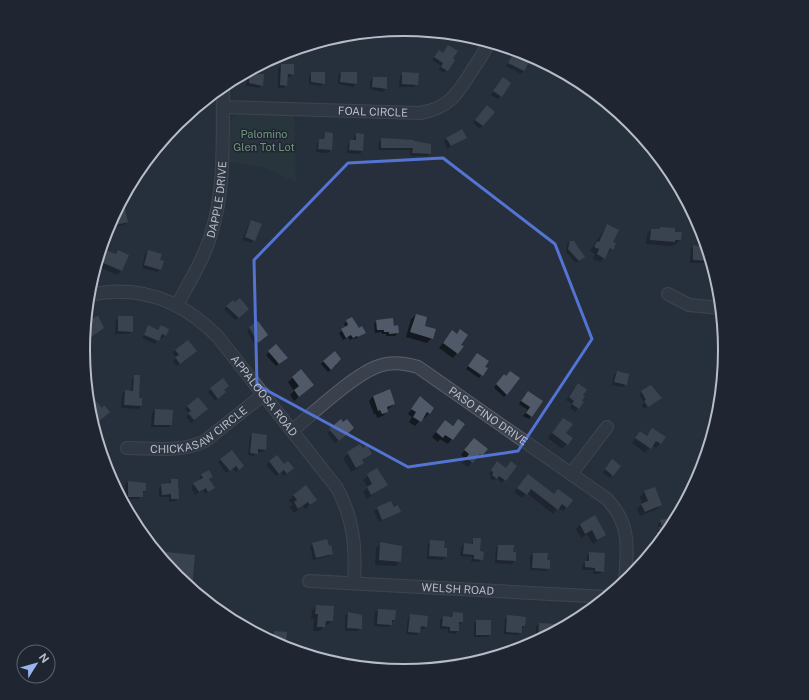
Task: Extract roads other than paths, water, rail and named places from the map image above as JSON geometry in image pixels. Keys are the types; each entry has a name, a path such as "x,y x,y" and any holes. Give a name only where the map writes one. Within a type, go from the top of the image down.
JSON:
{"street":[{"name":"FOAL CIRCLE","path":"223,108 420,113 431,111 441,107 456,96 486,47"},
{"name":"DAPPLE DRIVE","path":"177,305 203,256 216,219 221,179 224,93"},
{"name":"APPALOOSA ROAD","path":"96,294 118,292 140,293 177,305 198,318 218,337 330,476 348,508 355,545 354,583"},
{"path":"668,294 689,305 716,308"},
{"name":"PASO FINO DRIVE","path":"293,430 368,370 391,363 406,364 425,371 607,499 622,518 627,542 625,573"},
{"name":"CHICKASAW CIRCLE","path":"127,448 175,449 195,446 205,441 264,394"},
{"path":"571,474 607,427"},
{"name":"WELSH ROAD","path":"309,581 599,597"}],"park label":[{"name":"Palomino Glen Tot Lot","path":"264,140"}]}
